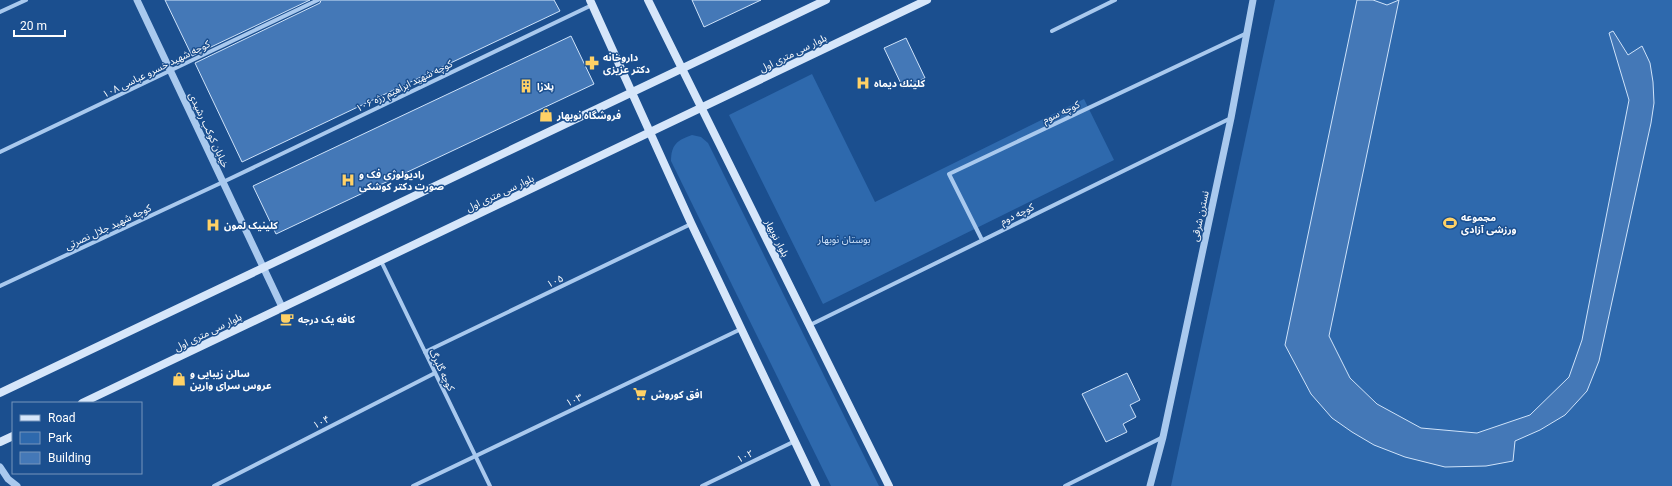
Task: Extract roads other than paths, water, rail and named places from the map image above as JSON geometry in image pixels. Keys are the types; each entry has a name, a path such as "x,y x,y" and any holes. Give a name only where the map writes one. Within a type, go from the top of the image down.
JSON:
{"main road":[{"name":"بلوار نوبهار","path":"648,0 681,69 810,325 888,486"},
{"path":"0,393 826,0"},
{"name":"بلوار سی متری اول","path":"84,402 927,0"},
{"path":"591,2 691,223 816,486"},
{"path":"0,443 12,437"}],"street":[{"path":"0,12 26,0"},
{"name":"خیابان کوکب رشیدی","path":"137,0 282,307"},
{"name":"کوچه شهید خسرو عباسی ۱۰۸","path":"0,152 318,0"},
{"path":"1052,31 1115,0"},
{"name":"نسترن شرقی","path":"1150,486 1163,437 1231,118 1253,0"},
{"name":"کوچه شهید ابراهیم رژه ۱۰۶","path":"223,182 591,2"},
{"name":"کوچه سوم","path":"982,240 949,174 1247,33"},
{"name":"کوچه دوم","path":"810,325 1231,118"},
{"name":"کوچه شهید جلال نصرتی","path":"0,286 223,182"},
{"name":"۱۰۵","path":"425,352 691,223"},
{"name":"کوچه گلبرگ","path":"380,260 490,486"},
{"name":"۱۰۳","path":"413,486 742,329"},
{"name":"۱۰۴","path":"214,486 435,373"},
{"path":"1065,486 1163,437"},
{"name":"۱۰۲","path":"702,486 795,441"},
{"path":"0,467 8,479 17,486"}],"place":[{"name":"داروخانه دکتر عزیزی","path":"592,63"},
{"name":"كلينك ديماه","path":"863,83"},
{"name":"پلازا","path":"526,86"},
{"name":"فروشگاه نوبهار","path":"546,115"},
{"name":"رادیولوژی فک و صورت دکتر کوشکی","path":"348,180"},
{"name":"مجموعه ورزشی آزادی","path":"1450,223"},
{"name":"کلینیک لمون","path":"213,225"},
{"name":"کافه یک درجه","path":"287,319"},
{"name":"سالن زیبایی‌ و عروس سرای وارین","path":"179,379"},
{"name":"افق کوروش","path":"640,394"}],"park label":[{"name":"بوستان نوبهار","path":"844,239"}]}
